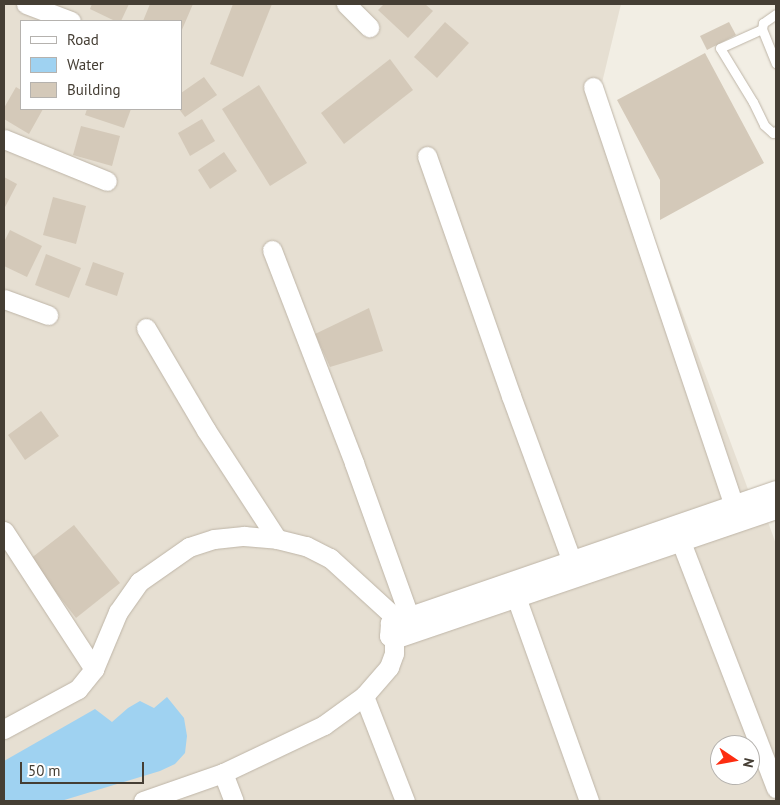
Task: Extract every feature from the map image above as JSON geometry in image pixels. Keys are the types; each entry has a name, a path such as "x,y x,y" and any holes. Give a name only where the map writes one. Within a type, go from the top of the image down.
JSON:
{"street":[{"path":"26,4 68,20"},
{"path":"346,4 369,27"},
{"path":"593,87 734,505"},
{"path":"4,139 107,181"},
{"path":"426,156 572,562"},
{"path":"272,250 354,463 404,618"},
{"path":"4,299 48,315"},
{"path":"146,328 206,430 277,539"},
{"path":"394,639 389,636 390,624 404,618 572,562 776,490"},
{"path":"394,639 776,509"},
{"path":"4,530 94,669"},
{"path":"4,729 78,689 94,669 118,612 139,582 167,560 189,547 214,539 244,536 277,539 306,546 330,558 404,618"},
{"path":"681,542 776,788"},
{"path":"516,598 589,801"},
{"path":"143,801 224,773 324,725 364,696 389,667 394,653 394,639"},
{"path":"364,696 405,801"},
{"path":"224,773 234,801"}],"lane":[{"path":"776,14 763,23 762,29 776,63"},
{"path":"762,29 720,48 753,102 764,125 773,133 776,131"}],"shaded area":[{"path":"4,4 621,4 600,91 749,492 776,482 776,519 768,522 776,544 776,801 4,801"}],"water":[{"path":"167,697 184,718 187,736 185,753 175,764 160,771 61,801 4,801 4,761 95,709 112,722 128,708 140,701 154,708"}],"building":[{"path":"92,4 129,4 121,20 113,20 90,9"},
{"path":"150,4 193,4 182,30 182,20 143,20"},
{"path":"233,4 272,4 243,77 210,64"},
{"path":"384,4 425,4 433,11 408,38 378,10"},
{"path":"445,22 469,43 437,78 414,57"},
{"path":"729,22 736,35 707,50 700,36"},
{"path":"705,53 764,163 660,220 660,180 617,100"},
{"path":"390,59 413,90 344,144 321,113"},
{"path":"204,77 217,95 185,117 180,110 182,110 182,92"},
{"path":"259,85 307,163 270,186 222,109"},
{"path":"16,87 20,89 20,110 42,110 29,134 4,119 4,108"},
{"path":"87,110 131,110 124,128 85,115"},
{"path":"202,119 215,141 190,156 178,133"},
{"path":"81,126 120,136 112,166 73,155"},
{"path":"224,152 237,171 210,189 198,170"},
{"path":"4,177 17,184 4,209"},
{"path":"53,197 86,206 76,244 43,235"},
{"path":"10,230 42,246 27,277 4,266 4,242"},
{"path":"46,254 81,268 69,298 35,285"},
{"path":"93,262 124,273 117,296 85,285"},
{"path":"369,308 383,351 330,367 315,334"},
{"path":"41,411 59,436 25,460 8,435"},
{"path":"74,525 120,583 76,618 30,559"}]}
